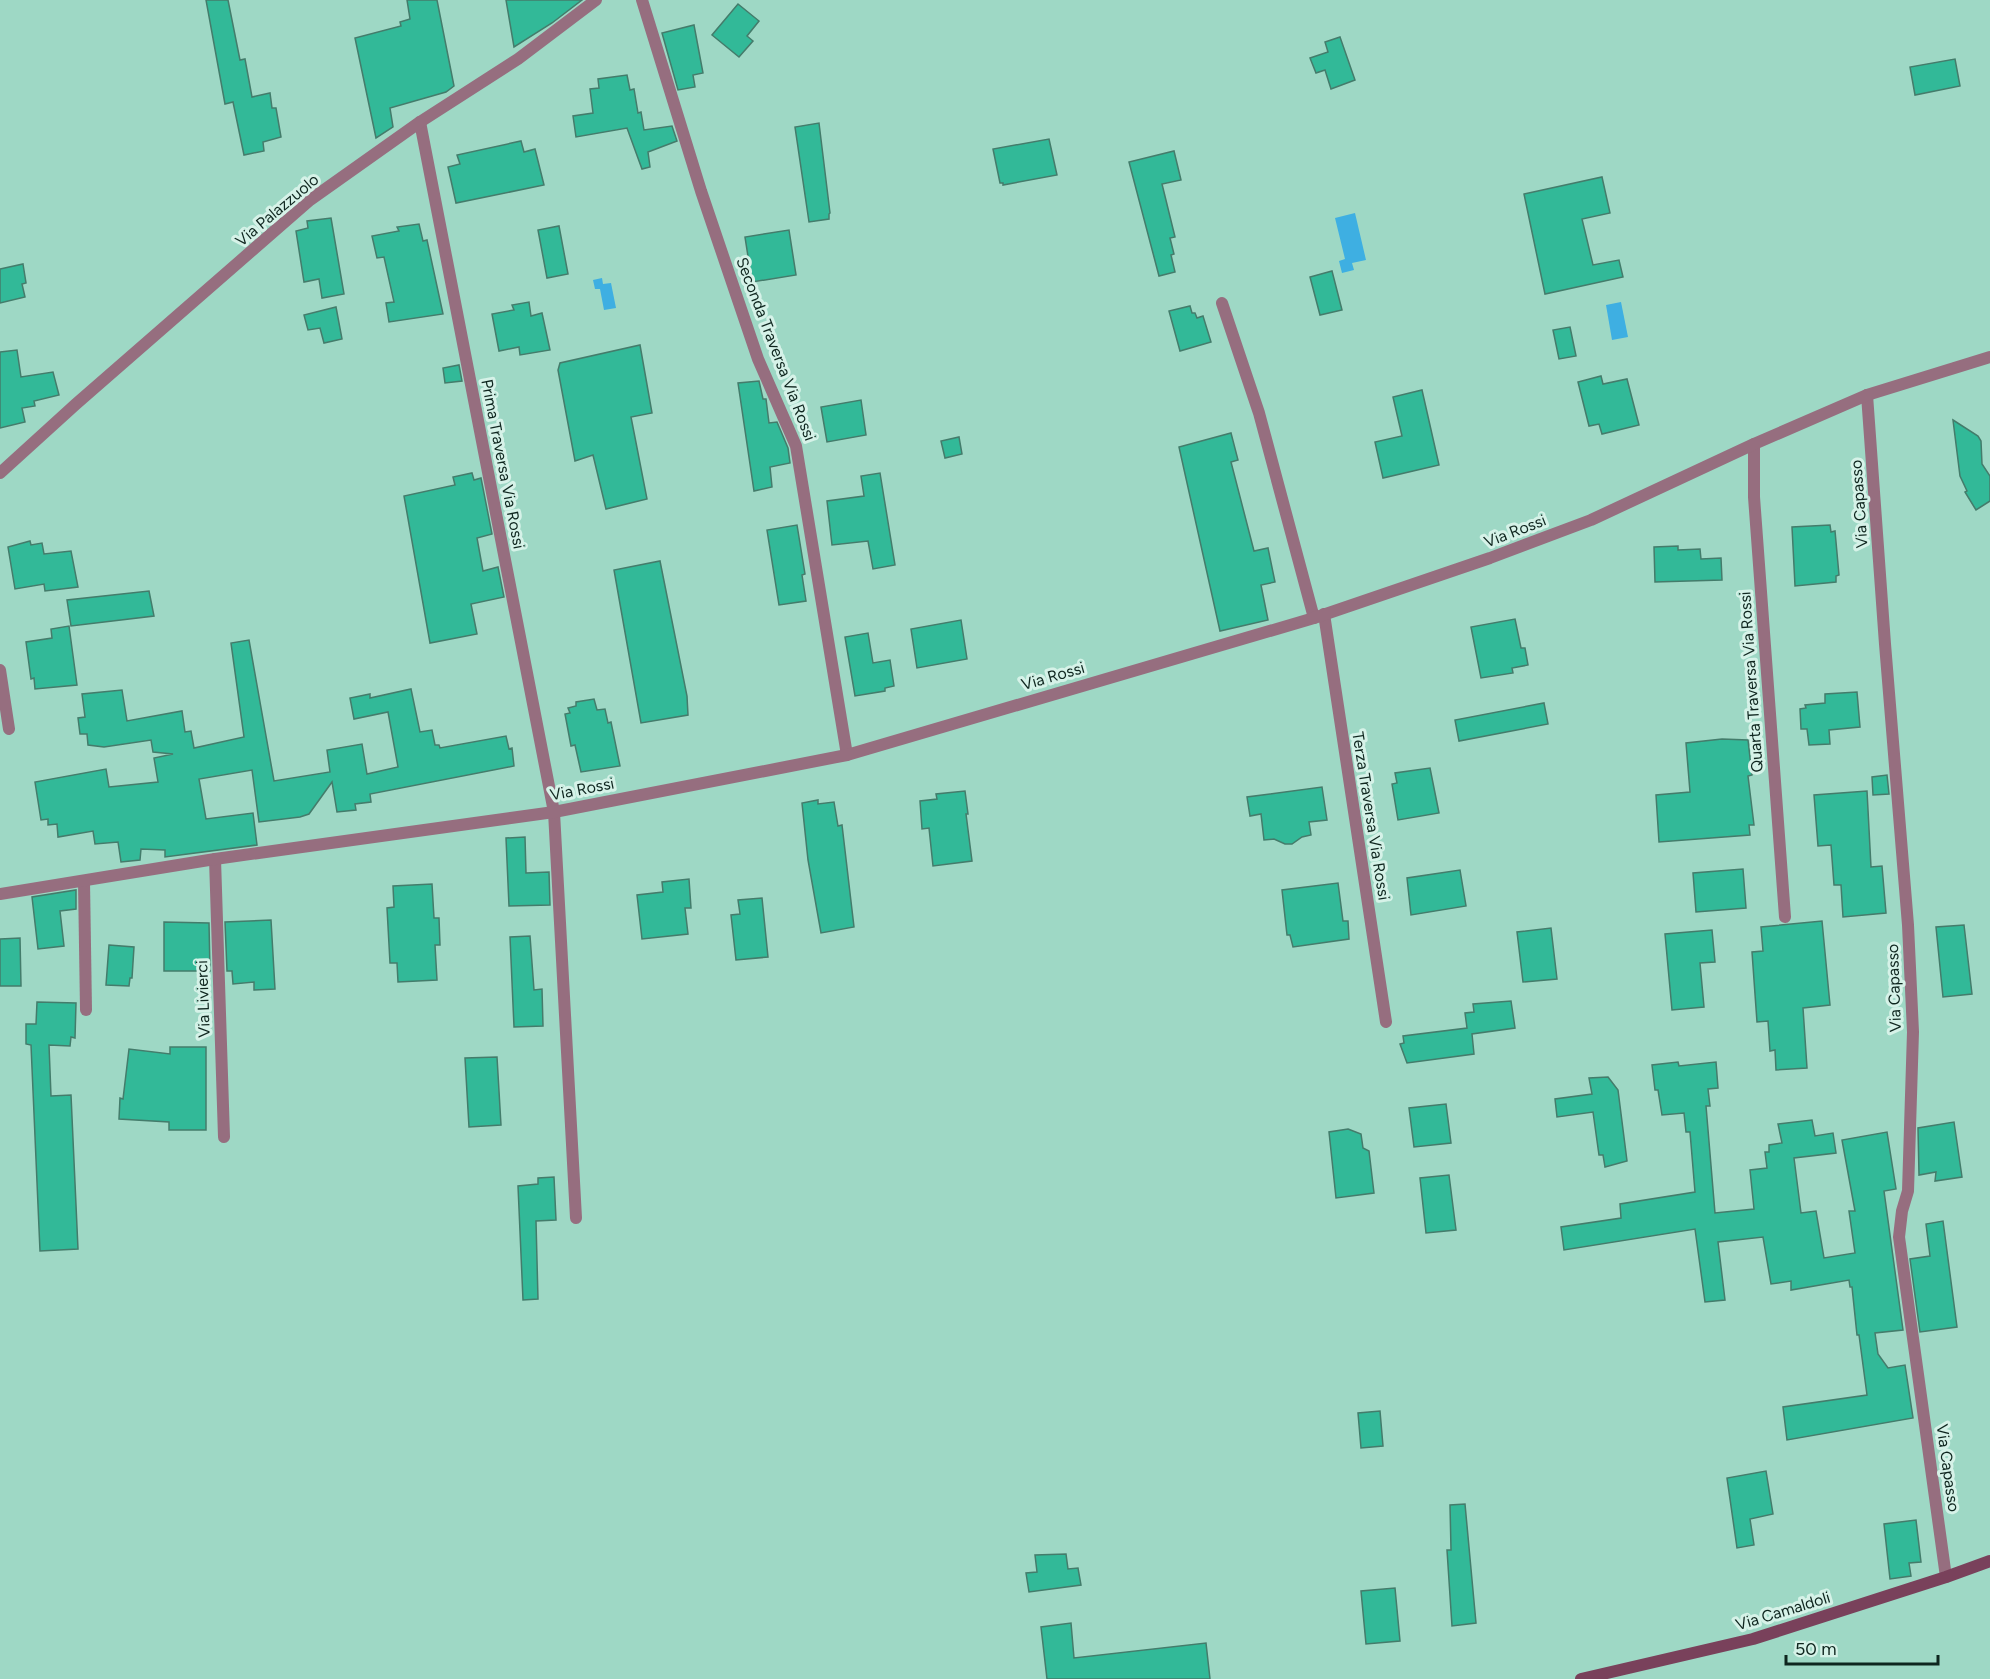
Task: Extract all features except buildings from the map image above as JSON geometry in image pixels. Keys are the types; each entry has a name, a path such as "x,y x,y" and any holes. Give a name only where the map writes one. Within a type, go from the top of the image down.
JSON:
{"street":[{"name":"Via Palazzuolo","path":"0,473 310,201 420,122 518,59 596,0"},
{"name":"Seconda Traversa Via Rossi","path":"642,0 701,191 754,348 796,446 847,755"},
{"name":"Prima Traversa Via Rossi","path":"420,122 554,812 576,1218"},
{"name":"Terza Traversa Via Rossi","path":"1222,303 1259,413 1319,616 1386,1022"},
{"name":"Via Rossi","path":"0,894 215,859 554,812 847,755 1319,616 1490,558 1592,520 1754,444 1868,395 1990,357"},
{"name":"Via Capasso","path":"1868,395 1908,925 1912,1032 1908,1191 1902,1211 1899,1237 1946,1577"},
{"name":"Quarta Traversa Via Rossi","path":"1754,444 1755,508 1785,917"},
{"path":"0,670 9,729"},
{"name":"Via Livierci","path":"215,859 224,1137"},
{"path":"84,881 86,1010"},
{"name":"Via Camaldoli","path":"1581,1679 1753,1639 1990,1561"}],"water":[{"path":"1355,213 1366,260 1352,263 1354,270 1342,273 1339,261 1345,259 1335,218"},
{"path":"602,278 603,284 611,283 616,308 604,310 600,289 595,289 593,280"},
{"path":"1621,302 1628,337 1612,340 1606,305"}]}
